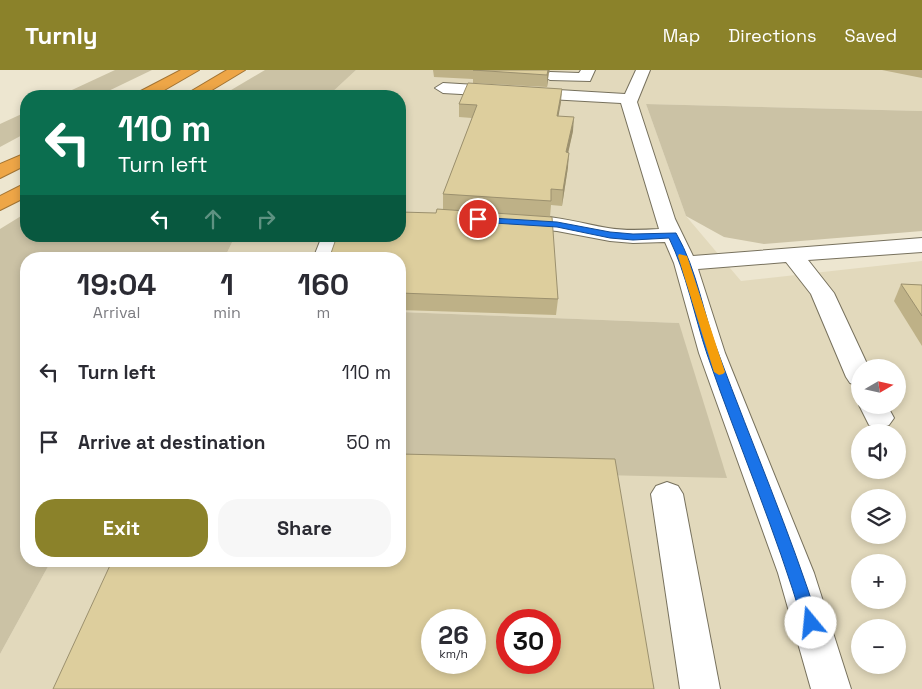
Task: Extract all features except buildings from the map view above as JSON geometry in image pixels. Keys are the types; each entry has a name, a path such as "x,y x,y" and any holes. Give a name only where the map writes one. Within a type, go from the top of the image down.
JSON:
{"highway":[{"path":"154,90 192,70"},
{"path":"202,90 238,70"},
{"path":"0,172 20,161"},
{"path":"0,204 20,192"}],"street":[{"path":"538,76 585,78 588,70"},
{"path":"643,70 629,102 665,219 685,262 712,352 796,573 832,689"},
{"path":"443,88 630,99"},
{"path":"498,221 557,225 625,236 672,235"},
{"path":"685,262 922,245"},
{"path":"792,255 822,293 852,359"},
{"path":"667,494 700,689"}],"shaded area":[{"path":"115,70 152,70 110,90 72,90"},
{"path":"265,70 356,70 334,90 231,90"},
{"path":"356,70 922,70 922,111 646,104 686,216 741,281 922,261 922,689 0,689 0,654 48,567 406,567 406,556 679,323 406,312 406,252 227,252 232,242 406,242 406,90 334,90"},
{"path":"646,104 922,111 922,231 764,244 724,237 686,216"},
{"path":"20,115 20,136 0,147 0,124"},
{"path":"20,217 20,242 232,242 227,252 20,252 20,567 48,567 0,654 0,229"},
{"path":"406,312 679,323 727,478 406,470"}],"slow traffic":[{"path":"682,256 719,372"}],"route":[{"path":"478,219 557,225 610,235 633,237 672,235 685,262 712,352 796,573 811,623"}]}
